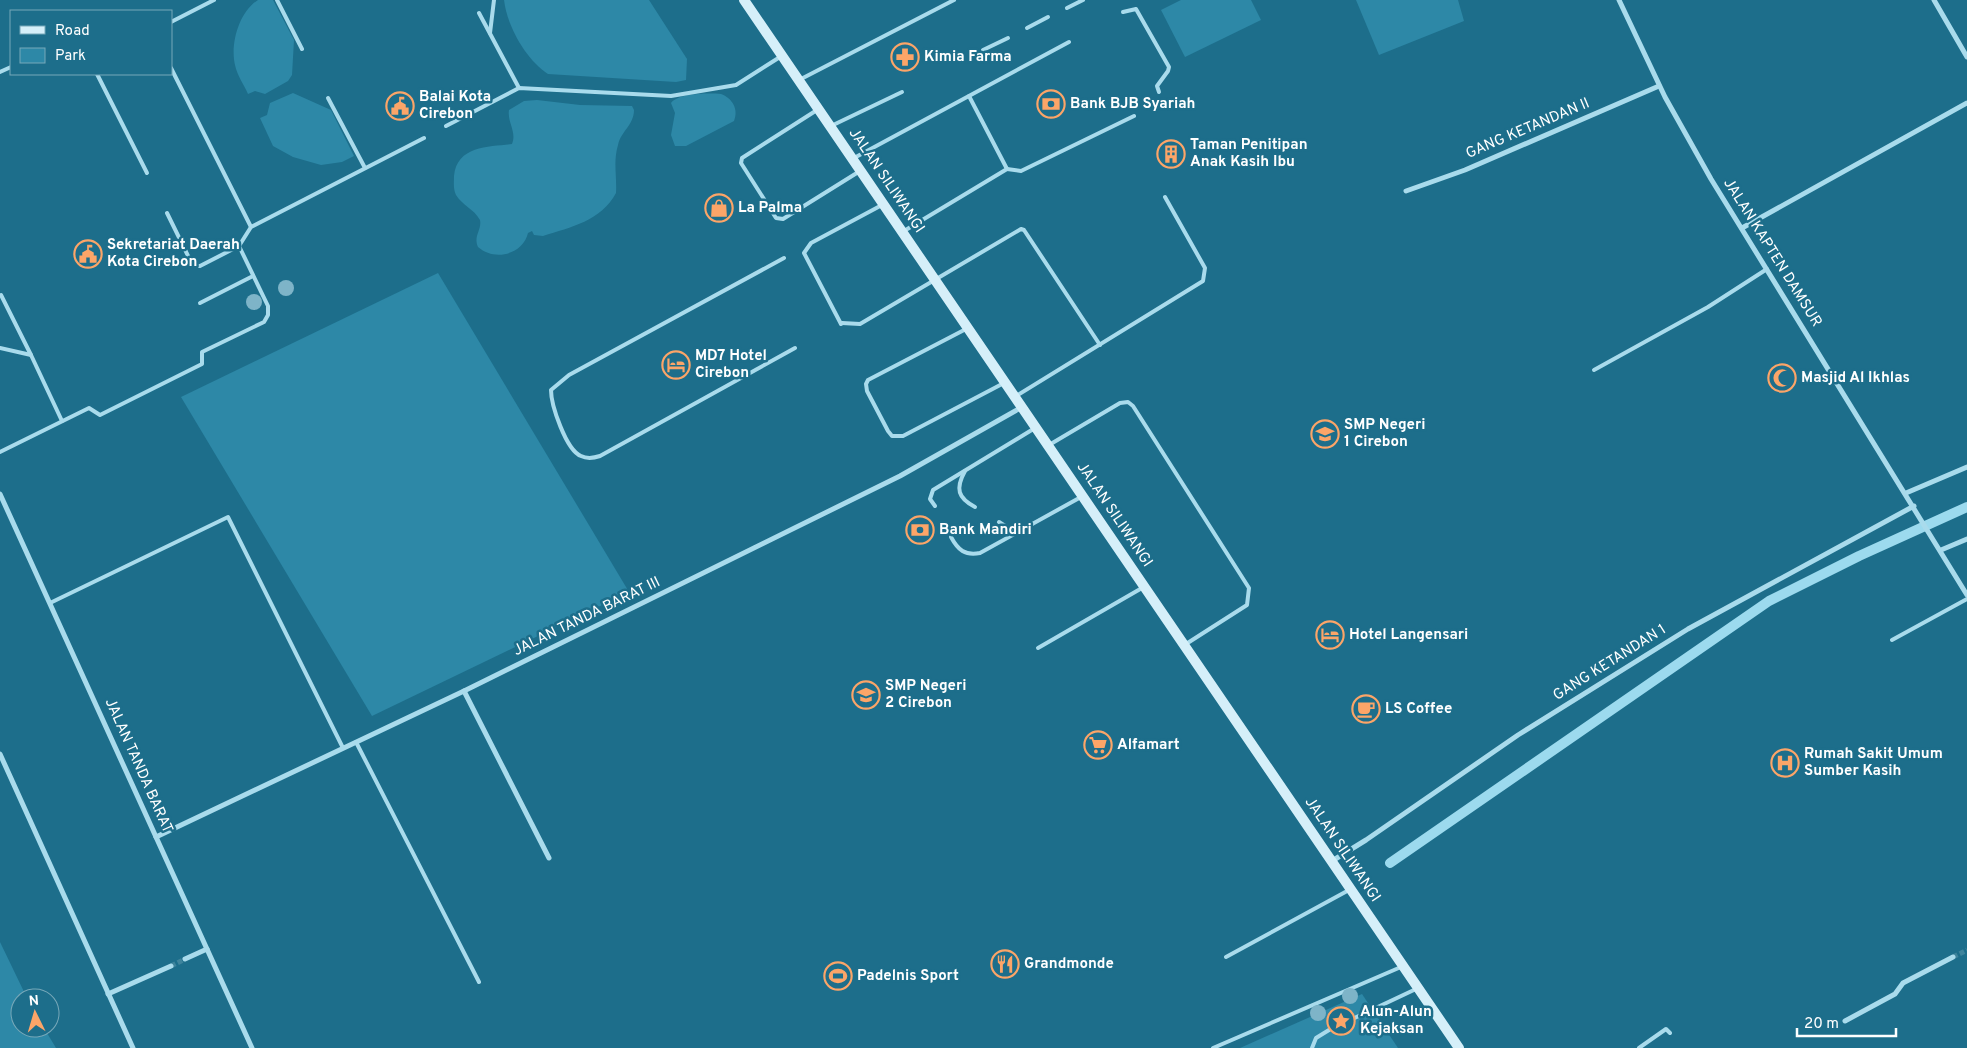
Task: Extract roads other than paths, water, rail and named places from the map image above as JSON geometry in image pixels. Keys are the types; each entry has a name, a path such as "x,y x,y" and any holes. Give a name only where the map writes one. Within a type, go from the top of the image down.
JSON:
{"main road":[{"name":"JALAN SILIWANGI","path":"744,0 1050,445 1144,587 1459,1048"}],"street":[{"name":"JALAN KAPTEN DAMSUR","path":"1619,0 1659,86 1711,179 1916,508 1967,595"},
{"path":"1934,0 1967,57"},
{"name":"GANG KETANDAN II","path":"1406,191 1465,170 1659,86"},
{"path":"1742,228 1967,103"},
{"name":"JALAN TANDA BARAT III","path":"156,837 464,691 900,476 1023,407"},
{"path":"1906,493 1967,467"},
{"name":"JALAN TANDA BARAT","path":"0,494 2,507 50,603 252,1048"},
{"name":"GANG KETANDAN 1","path":"1332,861 1366,840 1518,735 1688,628 1916,508"},
{"path":"1941,550 1967,539"},
{"path":"464,691 550,858"},
{"path":"0,754 133,1048"},
{"path":"185,959 207,949"},
{"path":"1845,1021 1895,994 1903,983 1953,957"},
{"path":"108,994 171,966"}],"lane":[{"path":"172,21 214,0"},
{"path":"277,0 302,49"},
{"path":"490,33 494,0"},
{"path":"799,80 954,0"},
{"path":"1067,8 1083,0"},
{"path":"1123,12 1136,8 1169,67 1157,86 1159,92"},
{"path":"479,13 519,88"},
{"path":"1027,28 1048,17"},
{"path":"983,50 1008,38"},
{"path":"852,159 1069,42"},
{"path":"446,126 519,88 671,96 692,94 736,85 782,55"},
{"path":"172,70 251,227"},
{"path":"98,75 147,173"},
{"path":"830,126 902,92"},
{"path":"969,96 1007,170"},
{"path":"328,98 365,168"},
{"path":"819,109 742,158 741,163 776,218 784,219 861,171"},
{"path":"902,232 1007,170 1021,172 1134,116"},
{"path":"167,213 193,266 200,266 240,246 251,227 424,138"},
{"path":"1016,396 1203,281 1205,268 1165,197"},
{"path":"884,204 806,248 806,258 841,323 860,324 1018,230 1024,230 1100,345"},
{"path":"0,452 89,408 100,415 202,364 202,352 264,322 268,315 268,306 240,246"},
{"path":"784,258 569,375 551,390 552,408 574,452 581,457 600,456 795,348"},
{"path":"1594,370 1708,307 1767,269"},
{"path":"200,303 254,276"},
{"path":"1,295 62,421"},
{"path":"969,328 868,380 866,384 867,391 888,431 892,436 903,436 1006,382"},
{"path":"0,348 31,355"},
{"path":"1050,445 1120,403 1128,402 1133,406 1249,588 1247,605 1184,645"},
{"path":"935,506 930,499 933,490 1037,427"},
{"path":"966,470 958,490 960,497 975,508"},
{"path":"951,538 958,549 972,555 980,553 1083,495"},
{"path":"50,603 228,517 343,748"},
{"path":"999,522 1016,533"},
{"path":"1038,648 1144,587"},
{"path":"1892,640 1967,599"},
{"path":"356,742 478,982"},
{"path":"1226,957 1351,888"},
{"path":"1213,1048 1403,966"},
{"path":"1312,1048 1316,1038 1329,1030 1418,988"},
{"path":"1639,1048 1666,1028 1670,1032"}],"waterway":[{"path":"1390,863 1769,601 1859,556 1967,507"}],"tunnel":[{"path":"1953,957 1967,950"},
{"path":"171,966 185,959"}],"place":[{"name":"Kimia Farma","path":"905,57"},
{"name":"Bank BJB Syariah","path":"1051,104"},
{"name":"Balai Kota Cirebon","path":"400,106"},
{"name":"Taman Penitipan Anak Kasih Ibu","path":"1171,154"},
{"name":"La Palma","path":"719,208"},
{"name":"Sekretariat Daerah Kota Cirebon","path":"88,254"},
{"name":"MD7 Hotel Cirebon","path":"676,365"},
{"name":"Masjid Al Ikhlas","path":"1782,378"},
{"name":"SMP Negeri 1 Cirebon","path":"1325,434"},
{"name":"Bank Mandiri","path":"920,530"},
{"name":"Hotel Langensari","path":"1330,635"},
{"name":"SMP Negeri 2 Cirebon","path":"866,695"},
{"name":"LS Coffee","path":"1366,709"},
{"name":"Alfamart","path":"1098,745"},
{"name":"Rumah Sakit Umum Sumber Kasih","path":"1785,763"},
{"name":"Grandmonde","path":"1005,964"},
{"name":"Padelnis Sport","path":"838,976"},
{"name":"Alun-Alun Kejaksan","path":"1341,1021"}]}
